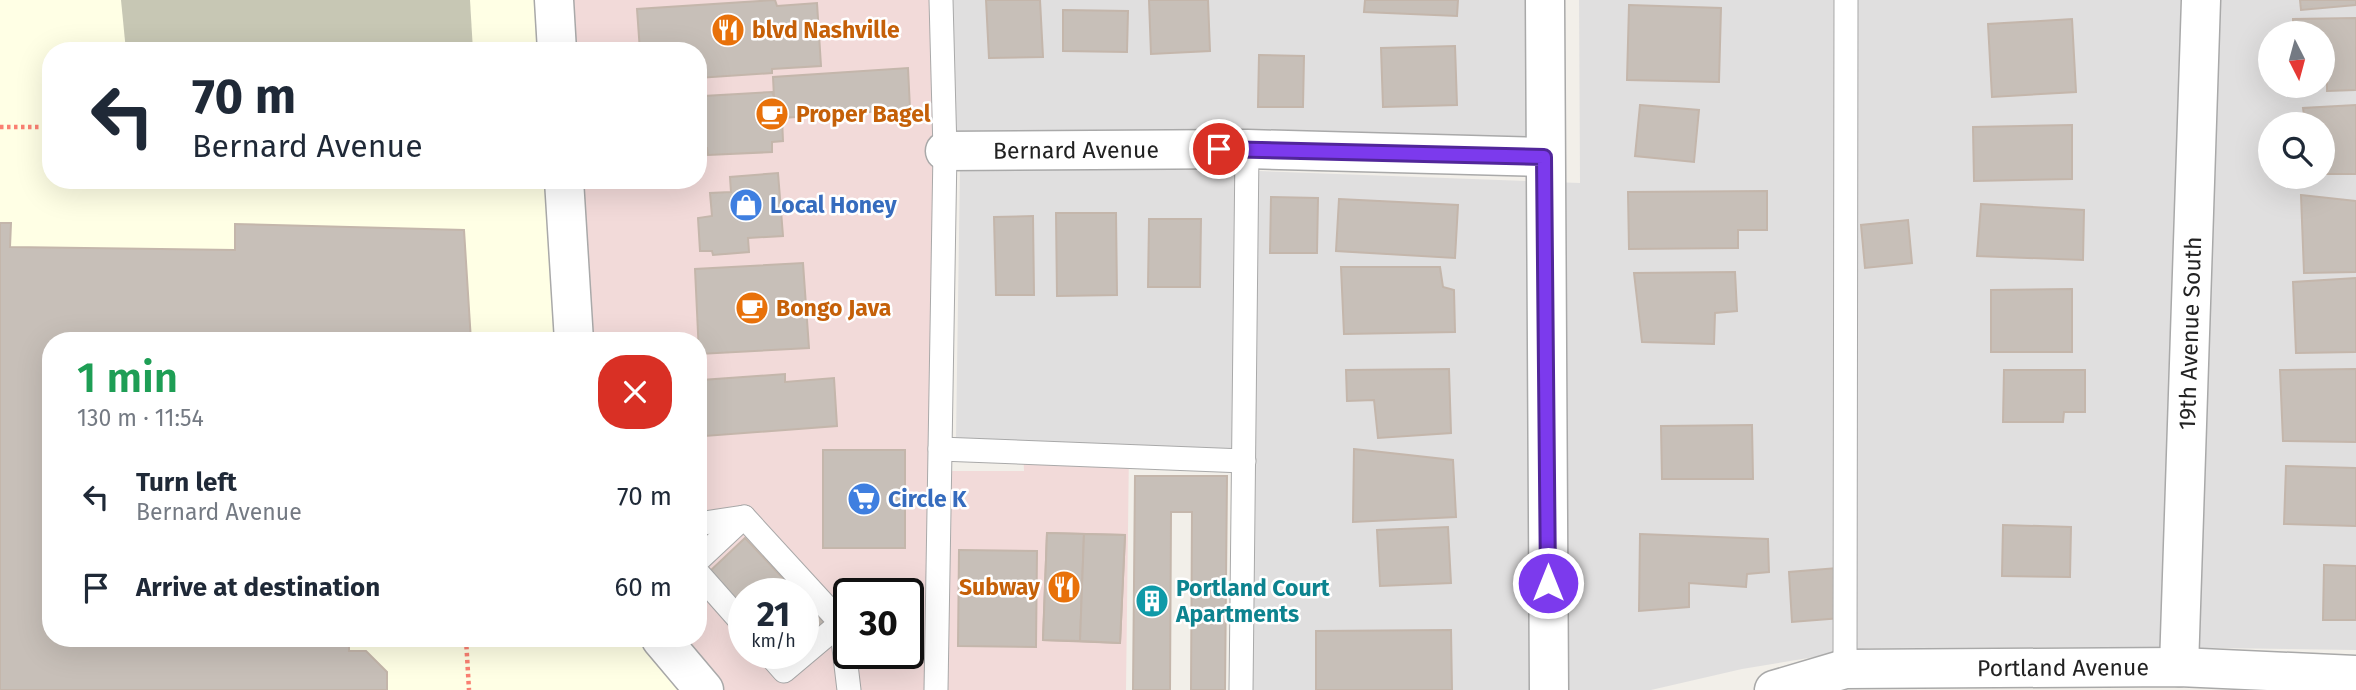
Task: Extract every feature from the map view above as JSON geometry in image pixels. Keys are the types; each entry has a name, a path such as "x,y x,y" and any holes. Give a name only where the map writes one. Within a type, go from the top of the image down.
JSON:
{"street":[{"path":"554,0 556,42"},
{"path":"1545,0 1549,690"},
{"name":"19th Avenue South","path":"2179,667 2201,0"},
{"name":"Bernard Avenue","path":"945,150 1247,149 1544,157"},
{"path":"565,189 573,332"},
{"path":"668,647 704,690"},
{"name":"Portland Avenue","path":"1774,690 1845,669 1949,680 2179,667 2292,682 2356,676"}],"lane":[{"path":"936,690 945,150 941,0"},
{"path":"1845,669 1846,0"},
{"path":"1241,690 1247,149"},
{"path":"940,449 1244,461"},
{"path":"707,523 744,517"},
{"path":"744,517 770,555 793,578"},
{"path":"707,552 744,517"},
{"path":"707,581 728,601"},
{"path":"819,603 833,616"},
{"path":"819,642 833,630"},
{"path":"846,669 849,690"}],"path":[{"path":"0,127 42,127"},
{"path":"467,647 470,690"}],"shaded area":[{"path":"0,0 554,0 556,42 42,42 42,189 565,189 573,332 42,332 42,647 668,647 704,690 0,690"},
{"path":"121,0 470,0 472,42 125,42"},
{"path":"554,0 941,0 940,471 1024,471 1023,448 1129,449 1126,690 704,690 668,647 707,647 707,332 573,332 565,189 707,189 707,42 556,42"},
{"path":"941,0 1545,0 1544,157 945,151"},
{"path":"1579,0 2356,0 2356,650 2145,647 1869,648 1742,669 1651,690 1252,690 1255,451 956,439 960,166 1259,171 1580,183"}],"building":[{"name":"blvd Nashville","path":"775,0 777,6 817,3 821,66 707,77 707,42 639,42 637,9"},
{"path":"986,0 1040,0 1043,57 989,58"},
{"path":"1149,0 1208,0 1210,51 1151,54"},
{"path":"1365,0 1458,0 1457,16 1364,12"},
{"path":"2300,0 2356,0 2356,5 2301,10"},
{"path":"1629,5 1721,8 1719,82 1627,80"},
{"path":"1063,10 1128,11 1127,52 1063,51"},
{"path":"2356,18 2356,90 2335,91 2335,21 2293,19"},
{"path":"2072,19 2076,92 1992,97 1988,24"},
{"path":"1455,46 1457,105 1383,107 1381,48"},
{"path":"1259,55 1304,56 1303,107 1258,107"},
{"name":"Proper Bagel","path":"908,68 910,109 782,118 783,141 772,142 772,152 708,155 707,96 772,92 774,97 773,77"},
{"path":"1640,105 1699,110 1694,162 1635,156"},
{"path":"2356,105 2356,174 2335,174 2335,112 2304,112 2303,108"},
{"path":"2072,125 2072,179 1974,181 1973,127"},
{"name":"Local Honey","path":"778,173 783,236 748,238 749,252 713,255 712,251 700,251 698,218 712,216 710,193 731,192 730,177"},
{"path":"1767,191 1767,230 1738,230 1738,248 1629,249 1628,192"},
{"path":"2301,195 2356,201 2356,272 2304,273"},
{"path":"1271,197 1318,198 1317,253 1270,253"},
{"path":"1339,199 1458,205 1455,258 1336,251"},
{"path":"1981,204 2084,210 2083,260 1977,256"},
{"path":"1056,213 1116,213 1117,295 1057,296"},
{"path":"1033,216 1034,295 996,295 994,217"},
{"path":"1149,219 1201,219 1200,287 1148,287"},
{"path":"1908,220 1912,263 1865,268 1861,225"},
{"path":"0,223 11,223 10,247 235,250 235,224 464,230 470,332 42,332 42,647 349,647 349,651 366,651 387,672 387,690 0,690"},
{"name":"Bongo Java","path":"803,263 809,348 707,354 707,332 698,332 695,269"},
{"path":"1341,267 1440,267 1443,287 1454,290 1455,332 1344,334"},
{"path":"1735,272 1737,311 1715,313 1714,344 1642,342 1634,273"},
{"path":"2356,278 2356,352 2296,353 2293,282"},
{"path":"2072,289 2072,352 1991,352 1991,290"},
{"path":"1449,369 1451,433 1378,438 1374,400 1347,401 1346,370"},
{"path":"2356,369 2356,442 2283,441 2280,370"},
{"path":"2004,370 2085,370 2085,412 2064,412 2063,422 2003,422"},
{"path":"785,374 785,382 834,378 837,426 707,436 707,380"},
{"path":"1752,425 1753,479 1662,479 1661,426"},
{"path":"1354,449 1453,460 1456,517 1353,522"},
{"name":"Circle K","path":"823,450 905,450 905,548 823,548"},
{"path":"2286,466 2356,468 2356,526 2284,524"},
{"name":"Portland Court Apartments","path":"1135,476 1227,476 1225,690 1191,690 1192,512 1171,512 1170,690 1133,690"},
{"path":"2003,525 2071,527 2070,577 2002,576"},
{"path":"1448,527 1451,583 1380,586 1377,530"},
{"path":"1047,533 1125,535 1120,643 1043,640"},
{"name":"Subway","path":"1047,533 1084,534 1080,641 1043,640"},
{"path":"1084,534 1125,535 1120,643 1080,641"},
{"path":"1640,534 1768,539 1769,572 1747,574 1746,587 1689,583 1689,607 1639,611"},
{"path":"745,538 783,578 728,578 728,592 709,572"},
{"path":"959,550 1037,551 1036,647 958,646"},
{"path":"2324,565 2356,566 2356,620 2323,620"},
{"path":"1837,568 1841,618 1792,622 1789,572"},
{"path":"1451,630 1452,690 1316,690 1316,631"}],"place":[{"name":"blvd Nashville","path":"728,30"},
{"name":"Proper Bagel","path":"772,114"},
{"name":"Local Honey","path":"746,205"},
{"name":"Bongo Java","path":"752,308"},
{"name":"Circle K","path":"864,499"},
{"name":"Subway","path":"1064,587"},
{"name":"Portland Court Apartments","path":"1152,601"}],"route":[{"path":"1219,149 1544,157 1548,583"}]}
